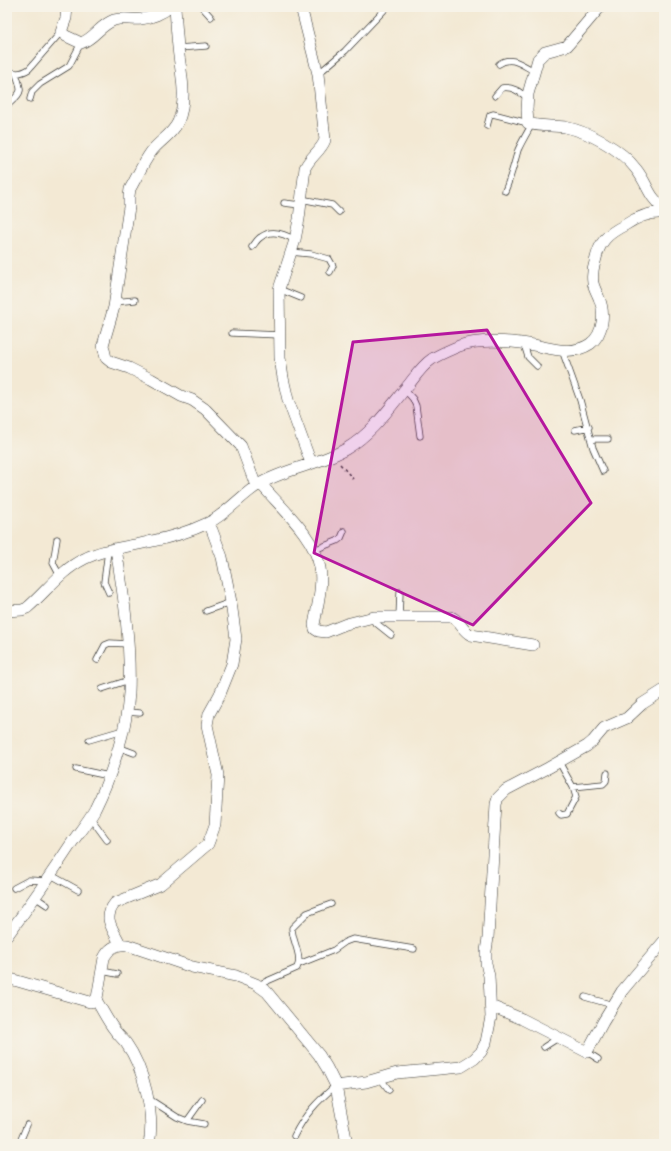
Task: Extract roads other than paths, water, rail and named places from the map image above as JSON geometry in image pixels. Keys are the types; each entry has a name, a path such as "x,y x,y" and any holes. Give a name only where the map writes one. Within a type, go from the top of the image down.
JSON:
{"street":[{"path":"67,7 66,18 61,32 81,43 88,41 109,22 123,18 141,19 150,17 170,7"},
{"path":"175,7 178,48 184,94 178,122 166,139 152,151 130,189 129,212 114,302 103,345 106,358 117,365 129,368 181,396 192,400 205,409 241,446 258,485 297,523 314,550 320,568 318,600 314,625 315,629 321,632 326,632 346,624 371,618 450,616 471,635 533,645"},
{"path":"301,7 318,74 325,140 323,145 307,162 304,168 301,202 295,240 279,289 280,358 283,378 295,421 311,463"},
{"path":"600,7 567,46 541,54 534,71 528,98 527,110 530,124 565,127 596,138 608,145 630,162 636,169 651,196 664,209"},
{"path":"7,610 22,610 27,608 60,576 82,560 92,555 168,538 208,523 258,485 332,456 345,449 363,437 377,423 404,389 432,359 461,346 485,342 524,344 562,350 572,350 590,344 596,339 601,328 603,314 602,306 592,280 597,251 601,243 614,231 628,223 651,214 664,213"},
{"path":"120,944 109,921 108,915 111,908 115,903 161,884 208,844 215,825 218,775 207,725 209,714 220,694 232,664 236,639 231,602 222,558 208,523"},
{"path":"9,930 35,897 90,817 109,776 123,730 129,693 128,644 124,597 112,550"},
{"path":"336,1086 366,1082 397,1073 461,1067 474,1059 481,1052 486,1042 491,1017 486,951 496,804 498,798 506,790 587,746 604,728 627,718 642,704 664,690"},
{"path":"491,1006 522,1019 587,1052 622,991 664,941"},
{"path":"148,1144 151,1131 144,1085 132,1053 126,1043 114,1030 96,1000 106,954 115,945 120,944 192,967 236,976 258,985 267,992 319,1055 336,1086 347,1144"},
{"path":"7,978 85,1002 96,1000"}],"lane":[{"path":"202,7 211,18"},
{"path":"318,74 346,51 388,7"},
{"path":"7,69 16,74 24,73 61,32"},
{"path":"30,99 32,92 40,84 69,66 81,43"},
{"path":"178,48 206,46"},
{"path":"499,64 504,60 510,59 534,71"},
{"path":"7,106 21,92 22,88 16,74"},
{"path":"495,96 502,88 507,87 517,90 528,98"},
{"path":"487,126 490,115 493,114 530,124 522,140 512,175 505,191"},
{"path":"284,203 301,202 332,205 339,212"},
{"path":"252,247 260,237 267,234 286,234 295,240"},
{"path":"291,252 311,254 329,259 333,266 330,272"},
{"path":"279,289 301,298"},
{"path":"114,302 135,300"},
{"path":"232,333 280,335"},
{"path":"524,344 528,357 537,366"},
{"path":"562,350 589,427 591,439 598,460 603,471"},
{"path":"404,389 413,399 416,406 420,436"},
{"path":"575,430 589,427"},
{"path":"591,439 608,439"},
{"path":"314,550 337,541 341,538 344,531"},
{"path":"57,539 54,563 60,576"},
{"path":"109,593 104,582 112,550"},
{"path":"400,592 400,618"},
{"path":"206,611 231,602"},
{"path":"371,618 391,635"},
{"path":"97,660 105,645 110,643 128,644"},
{"path":"102,689 129,680"},
{"path":"127,712 140,713"},
{"path":"89,740 123,730"},
{"path":"118,747 134,753"},
{"path":"559,762 573,787 576,796 567,814 564,815 559,813"},
{"path":"76,769 109,776"},
{"path":"573,787 603,784 606,781 607,773"},
{"path":"90,817 107,840"},
{"path":"14,888 29,880 48,878 78,890"},
{"path":"35,897 47,905"},
{"path":"299,964 292,928 307,913 331,904"},
{"path":"258,985 292,971 297,968 299,964 334,950 345,942 353,939 414,949"},
{"path":"102,971 117,974"},
{"path":"585,997 613,1005"},
{"path":"544,1048 558,1038"},
{"path":"587,1052 598,1059"},
{"path":"380,1078 390,1090"},
{"path":"294,1136 302,1120 321,1098 336,1086"},
{"path":"147,1098 177,1118 204,1124"},
{"path":"187,1121 202,1100"},
{"path":"19,1144 27,1126"}]}
